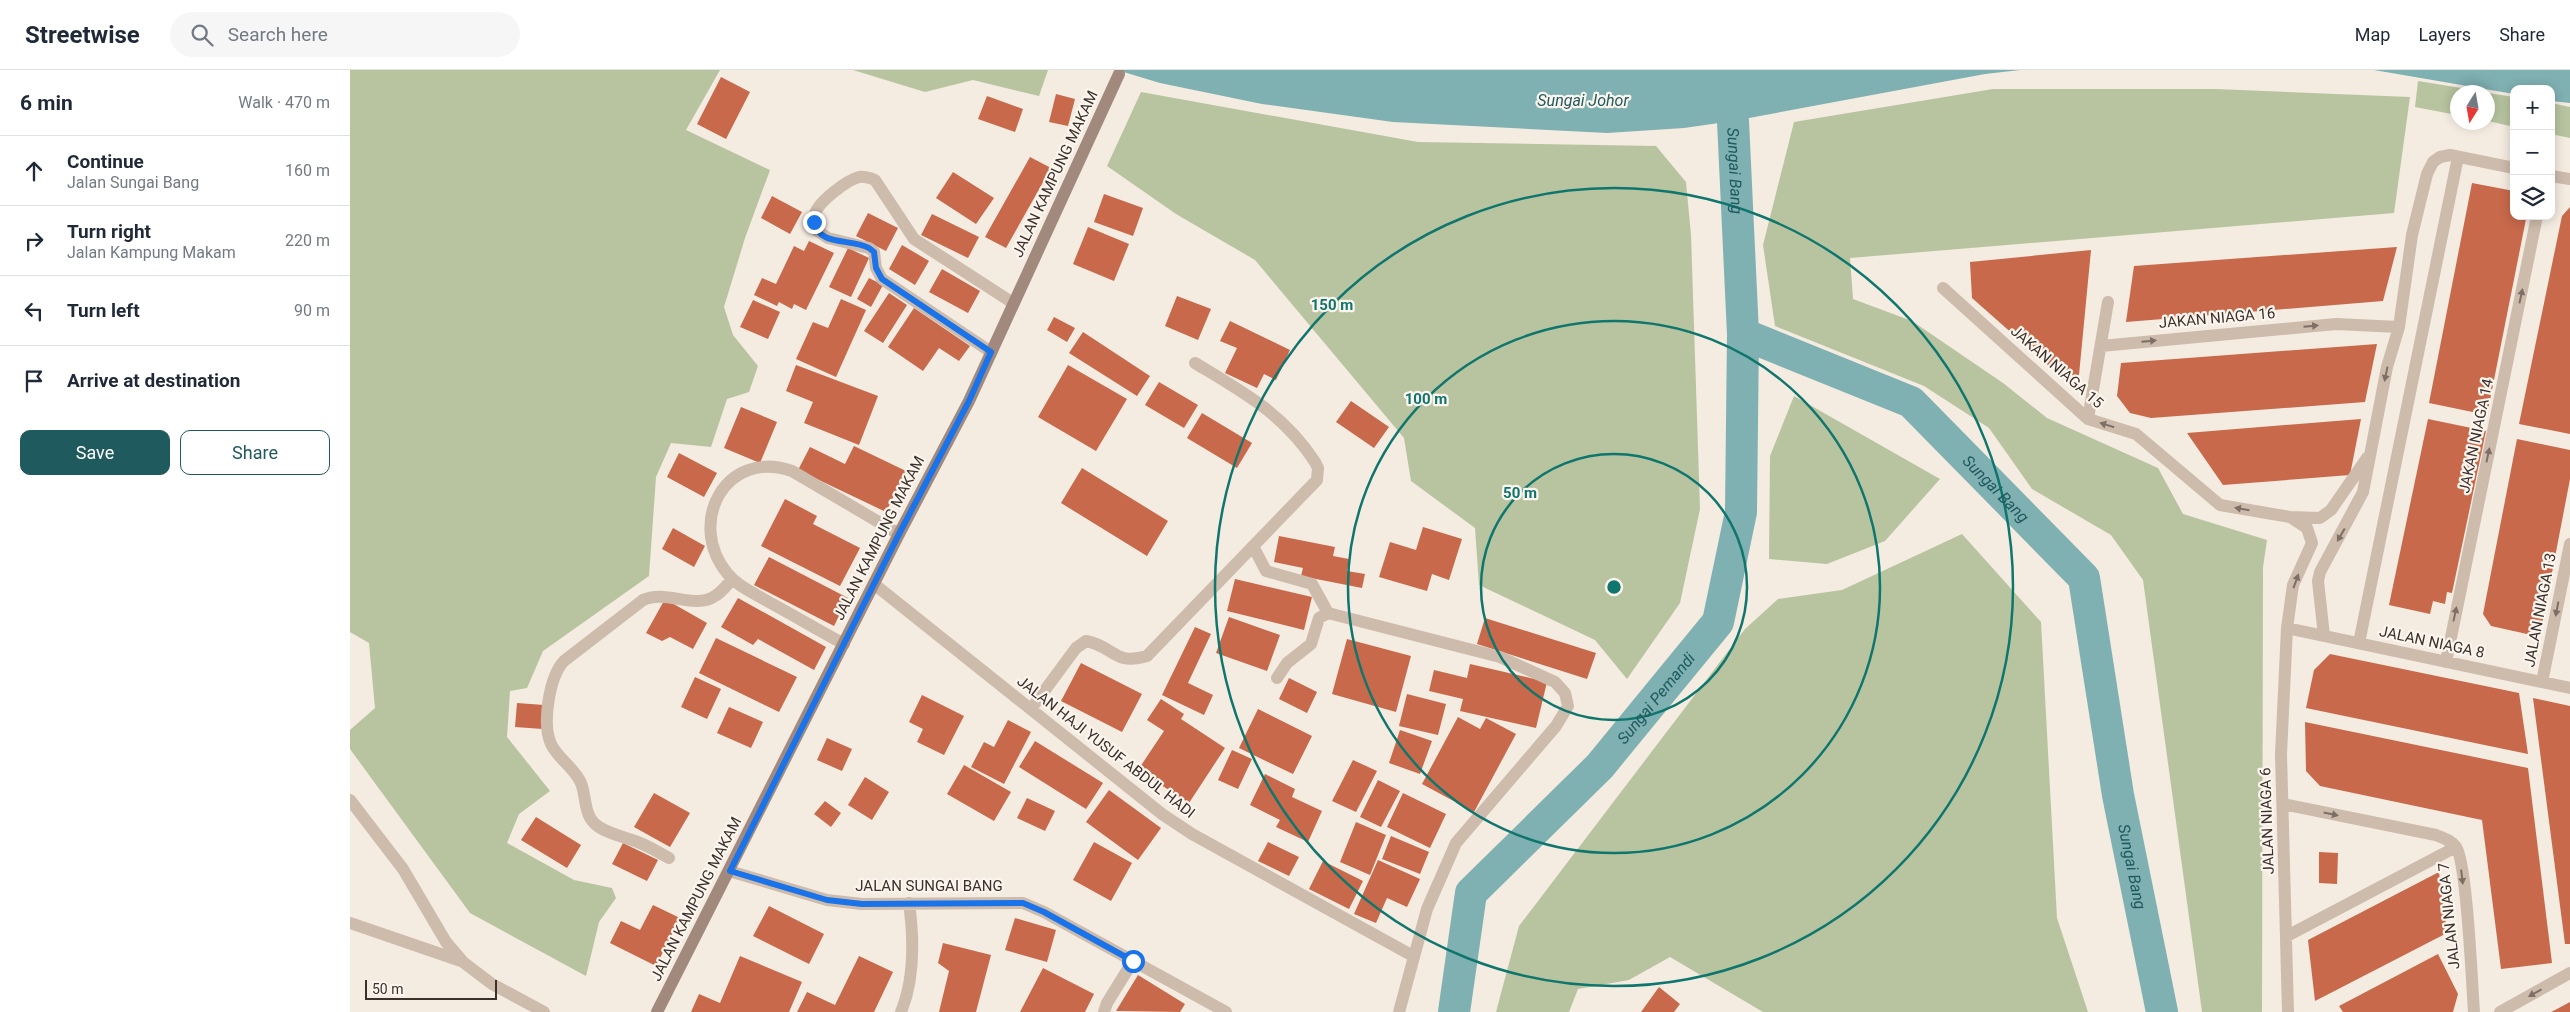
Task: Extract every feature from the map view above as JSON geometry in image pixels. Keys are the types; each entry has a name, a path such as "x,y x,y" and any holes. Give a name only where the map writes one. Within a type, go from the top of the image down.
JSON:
{"street":[{"name":"JALAN KAMPUNG MAKAM","path":"657,1012 899,534 969,401 1120,74"},
{"path":"2324,636 2318,581 2324,563 2362,492 2387,367 2399,327 2412,235 2427,174 2433,162 2440,157 2450,155 2510,167"},
{"path":"2359,643 2458,156"},
{"path":"991,352 882,279 876,268 874,252 869,248 822,236 816,230 814,214 828,196 854,180 860,177 875,180 914,239 1013,303"},
{"path":"2555,177 2570,179"},
{"name":"JAKAN NIAGA 14","path":"2446,662 2536,220"},
{"name":"JAKAN NIAGA 15","path":"1943,288 2088,419 2136,434 2220,505 2290,517 2320,518 2326,515 2370,454"},
{"path":"2088,419 2108,302"},
{"name":"JAKAN NIAGA 16","path":"2101,346 2336,324 2399,327"},
{"path":"1031,709 1076,648 1086,641 1097,643 1119,658 1132,660 1147,656 1317,480 1318,468 1304,445 1287,426 1258,401 1195,363"},
{"path":"844,644 732,579 725,572 710,534 710,520 722,487 747,472 768,467 780,467 792,471 899,534"},
{"name":"JALAN NIAGA 6","path":"2288,1012 2281,754 2287,628 2293,585 2312,542 2308,528 2290,517"},
{"name":"JALAN NIAGA 13","path":"2542,682 2570,544"},
{"path":"1253,546 1266,571 1312,584 1328,612 1500,657 1556,682 1565,692 1568,706 1556,726 1456,843 1427,909 1399,1012"},
{"path":"669,858 636,841 600,828 592,821 581,784 571,766 551,744 548,708 551,687 557,668 564,661 643,600 650,597 666,596 697,600 710,599 717,595 732,579"},
{"name":"JALAN HAJI YUSUF ABDUL HADI","path":"874,584 1162,814 1192,834 1413,956"},
{"path":"1277,678 1287,663 1311,644 1319,618 1328,612"},
{"name":"JALAN NIAGA 8","path":"2287,628 2570,688"},
{"path":"350,800 403,869 446,942 464,962 492,984 544,1012"},
{"name":"JALAN NIAGA 7","path":"2283,804 2436,835 2445,838 2456,847 2460,858 2468,928 2474,1012"},
{"path":"2287,936 2456,847"},
{"name":"JALAN SUNGAI BANG","path":"730,871 827,900 862,904 1023,903 1044,912 1226,1012"},
{"path":"901,1012 910,977 913,935 909,903"},
{"path":"350,923 464,962"},
{"path":"1104,1012 1107,1003 1133,961"},
{"path":"2500,1012 2570,973"}],"green space":[{"path":"350,70 720,70 686,130 770,170 745,238 724,307 733,335 758,366 749,392 727,399 711,447 671,443 656,477 649,576 543,651 527,688 510,691 507,737 550,791 519,814 507,843 574,880 612,888 616,898 599,922 586,976 470,913 350,749 350,730 375,708 369,643 350,632"},
{"path":"853,70 1048,70 1039,96 973,80 925,92"},
{"path":"2418,81 2450,86 2450,114 2415,107"},
{"path":"1993,89 2216,89 2410,97 2394,213 1850,258 1853,299 1912,321 2003,383 2047,418 2158,468 2183,514 2267,540 2263,567 2262,1012 2202,1012 2143,580 2111,535 2032,489 1989,428 1924,386 1775,326 1763,245 1794,122"},
{"path":"1141,92 1418,142 1656,146 1686,182 1691,235 1700,509 1680,603 1627,679 1595,640 1479,585 1475,528 1411,481 1404,438 1255,260 1176,214 1107,166"},
{"path":"2495,94 2510,96 2510,126 2495,123"},
{"path":"2555,104 2570,107 2570,138 2555,135"},
{"path":"1794,396 1940,479 1885,541 1827,564 1769,559 1770,456"},
{"path":"1962,534 2041,622 2057,918 2088,1012 1763,1012 1670,957 1629,980 1578,989 1569,1012 1496,1012 1519,926 1745,629 1778,599 1842,590"}],"water":[{"name":"Sungai Johor","path":"1117,70 2020,70 1985,74 1733,121 1684,128 1607,133 1393,122 1262,104 1160,83"},
{"path":"2374,70 2570,70 2570,103 2555,101 2555,85 2510,85 2510,93 2495,91 2495,85 2462,85"}],"building":[{"path":"721,77 750,92 726,139 697,124"},
{"path":"1056,94 1075,99 1068,126 1049,122"},
{"path":"987,96 1023,109 1015,132 978,119"},
{"path":"1030,157 1051,168 1006,248 985,237"},
{"path":"953,172 994,198 976,224 936,198"},
{"path":"2472,183 2510,190 2510,220 2526,220 2487,415 2429,403"},
{"path":"1104,194 1143,208 1133,236 1094,222"},
{"path":"772,196 802,212 790,234 761,218"},
{"path":"2570,207 2570,434 2519,424 2562,216"},
{"path":"868,213 898,228 886,251 856,236"},
{"path":"932,214 979,237 968,258 921,235"},
{"path":"1088,227 1129,244 1114,281 1073,264"},
{"path":"809,241 834,253 806,310 794,304 792,309 779,302 777,306 754,295 762,278 776,284 794,246 804,251"},
{"path":"902,245 929,261 915,285 889,269"},
{"path":"2397,247 2383,301 2126,322 2134,266"},
{"path":"848,248 869,258 851,297 829,287"},
{"path":"2091,250 2079,375 2066,381 1972,298 1970,262"},
{"path":"942,269 980,291 968,313 929,292"},
{"path":"869,278 883,285 871,307 857,299"},
{"path":"889,293 907,305 883,343 864,331"},
{"path":"1177,296 1211,309 1198,340 1165,326"},
{"path":"841,299 866,310 836,377 796,359 813,322 828,328"},
{"path":"753,300 780,312 768,339 740,327"},
{"path":"914,308 970,346 959,361 939,348 923,371 888,347"},
{"path":"1054,317 1075,328 1067,342 1047,330"},
{"path":"1230,321 1290,350 1276,380 1264,374 1257,388 1225,373 1237,348 1220,341"},
{"path":"1083,332 1150,376 1137,396 1069,353"},
{"path":"2377,344 2365,402 2151,418 2130,413 2117,396 2121,363"},
{"path":"796,365 878,396 859,445 804,423 813,402 786,391"},
{"path":"1068,365 1127,399 1096,451 1038,417"},
{"path":"1159,382 1198,405 1184,428 1145,405"},
{"path":"1351,401 1389,427 1374,448 1336,422"},
{"path":"741,407 777,422 760,463 724,448"},
{"path":"1202,413 1252,443 1237,468 1187,438"},
{"path":"2361,419 2350,475 2223,485 2187,433"},
{"path":"2428,419 2486,431 2452,593 2447,592 2445,604 2433,601 2430,614 2389,605"},
{"path":"2517,439 2570,450 2570,479 2542,625 2527,634 2491,626 2483,614"},
{"path":"854,446 906,471 886,512 798,470 810,447 845,464"},
{"path":"679,453 717,473 704,497 667,477"},
{"path":"1082,468 1168,521 1147,556 1061,503"},
{"path":"785,499 817,516 813,524 860,548 840,586 761,546"},
{"path":"1423,527 1462,539 1449,580 1432,574 1427,591 1379,577 1390,542 1416,550"},
{"path":"673,528 705,546 694,567 662,549"},
{"path":"1279,536 1335,547 1333,556 1349,559 1347,571 1365,574 1362,588 1301,576 1303,568 1274,562"},
{"path":"769,557 848,598 834,626 754,585"},
{"path":"1235,579 1312,597 1304,630 1227,611"},
{"path":"738,598 826,647 814,670 758,639 753,645 721,627"},
{"path":"665,599 707,623 693,649 670,637 662,641 646,633"},
{"path":"1229,617 1280,635 1267,671 1216,653"},
{"path":"1485,618 1596,653 1587,679 1477,644"},
{"path":"1195,627 1211,634 1188,683 1213,695 1204,715 1162,695"},
{"path":"716,638 797,677 779,712 699,673"},
{"path":"1347,639 1411,656 1396,712 1332,694"},
{"path":"2330,654 2519,693 2528,754 2306,708 2314,670"},
{"path":"1081,663 1142,694 1122,732 1061,701"},
{"path":"1470,664 1547,682 1536,728 1460,711 1463,699 1429,691 1434,670 1467,678"},
{"path":"695,677 721,689 707,719 681,707"},
{"path":"1289,678 1317,692 1307,713 1279,699"},
{"path":"1407,694 1446,704 1438,735 1399,726"},
{"path":"922,695 964,716 944,755 917,742 923,729 909,722"},
{"path":"2533,698 2570,706 2570,944 2565,944"},
{"path":"1161,699 1184,714 1181,719 1225,748 1189,803 1138,770 1164,731 1147,720"},
{"path":"517,703 544,705 543,729 515,727"},
{"path":"729,707 763,722 751,748 717,733"},
{"path":"1258,709 1312,736 1293,774 1239,748"},
{"path":"1458,717 1480,729 1486,718 1516,734 1474,812 1422,784"},
{"path":"1008,720 1031,732 1004,784 971,767 984,742 994,747"},
{"path":"2305,722 2528,768 2552,963 2501,969 2482,820 2320,786 2306,771"},
{"path":"1400,730 1432,741 1420,774 1389,763"},
{"path":"827,738 852,749 842,771 817,760"},
{"path":"1035,741 1103,783 1086,809 1019,767"},
{"path":"1232,750 1252,759 1238,789 1218,780"},
{"path":"1353,760 1377,771 1356,812 1332,801"},
{"path":"964,765 1011,792 994,821 947,794"},
{"path":"1265,774 1295,789 1292,797 1322,811 1308,842 1276,827 1280,820 1250,805"},
{"path":"865,777 889,792 872,820 848,805"},
{"path":"1378,780 1400,791 1381,827 1360,817"},
{"path":"1109,790 1161,828 1138,860 1086,822"},
{"path":"654,793 690,813 670,847 634,827"},
{"path":"1403,793 1446,814 1430,848 1387,827"},
{"path":"1027,798 1055,811 1045,831 1017,818"},
{"path":"825,801 841,813 831,827 814,814"},
{"path":"536,817 581,845 567,868 521,840"},
{"path":"1356,822 1386,835 1370,875 1340,862"},
{"path":"1391,836 1429,852 1420,874 1382,859"},
{"path":"1094,842 1132,863 1111,901 1073,880"},
{"path":"1268,842 1299,857 1289,876 1258,861"},
{"path":"623,843 658,860 647,881 612,864"},
{"path":"2319,852 2338,853 2337,884 2319,883"},
{"path":"1378,860 1420,879 1407,907 1387,898 1376,923 1354,914"},
{"path":"1323,861 1363,881 1349,909 1309,889"},
{"path":"2439,872 2447,933 2315,1001 2308,940"},
{"path":"653,905 680,918 656,966 610,943 621,921 640,930"},
{"path":"769,906 824,934 809,964 753,936"},
{"path":"1015,918 1056,930 1047,962 1005,950"},
{"path":"943,943 991,955 976,1012 939,1012 949,971 938,963"},
{"path":"2438,954 2458,994 2453,1012 2343,1012 2339,1006"},
{"path":"740,956 802,982 789,1012 691,1012 699,994 720,1003"},
{"path":"859,956 893,972 874,1012 797,1012 807,992 835,1005"},
{"path":"1043,968 1094,994 1085,1012 1020,1012"},
{"path":"1138,975 1185,1004 1180,1012 1116,1011"},
{"path":"1659,987 1680,1004 1674,1012 1641,1012"},
{"path":"2570,1002 2570,1012 2551,1012 2557,1009"}],"waterway":[{"name":"Sungai Bang","path":"1722,70 1733,121 1743,334 1911,402 2084,578 2118,795 2162,1012"},
{"name":"Sungai Pemandi","path":"1454,1012 1471,893 1600,766 1718,622 1741,512 1743,334"}],"route":[{"path":"814,222 816,230 822,236 864,245 869,248 874,252 878,275 882,279 991,352 969,401 899,534 730,871 827,900 862,904 1023,903 1044,912 1133,961"}]}
